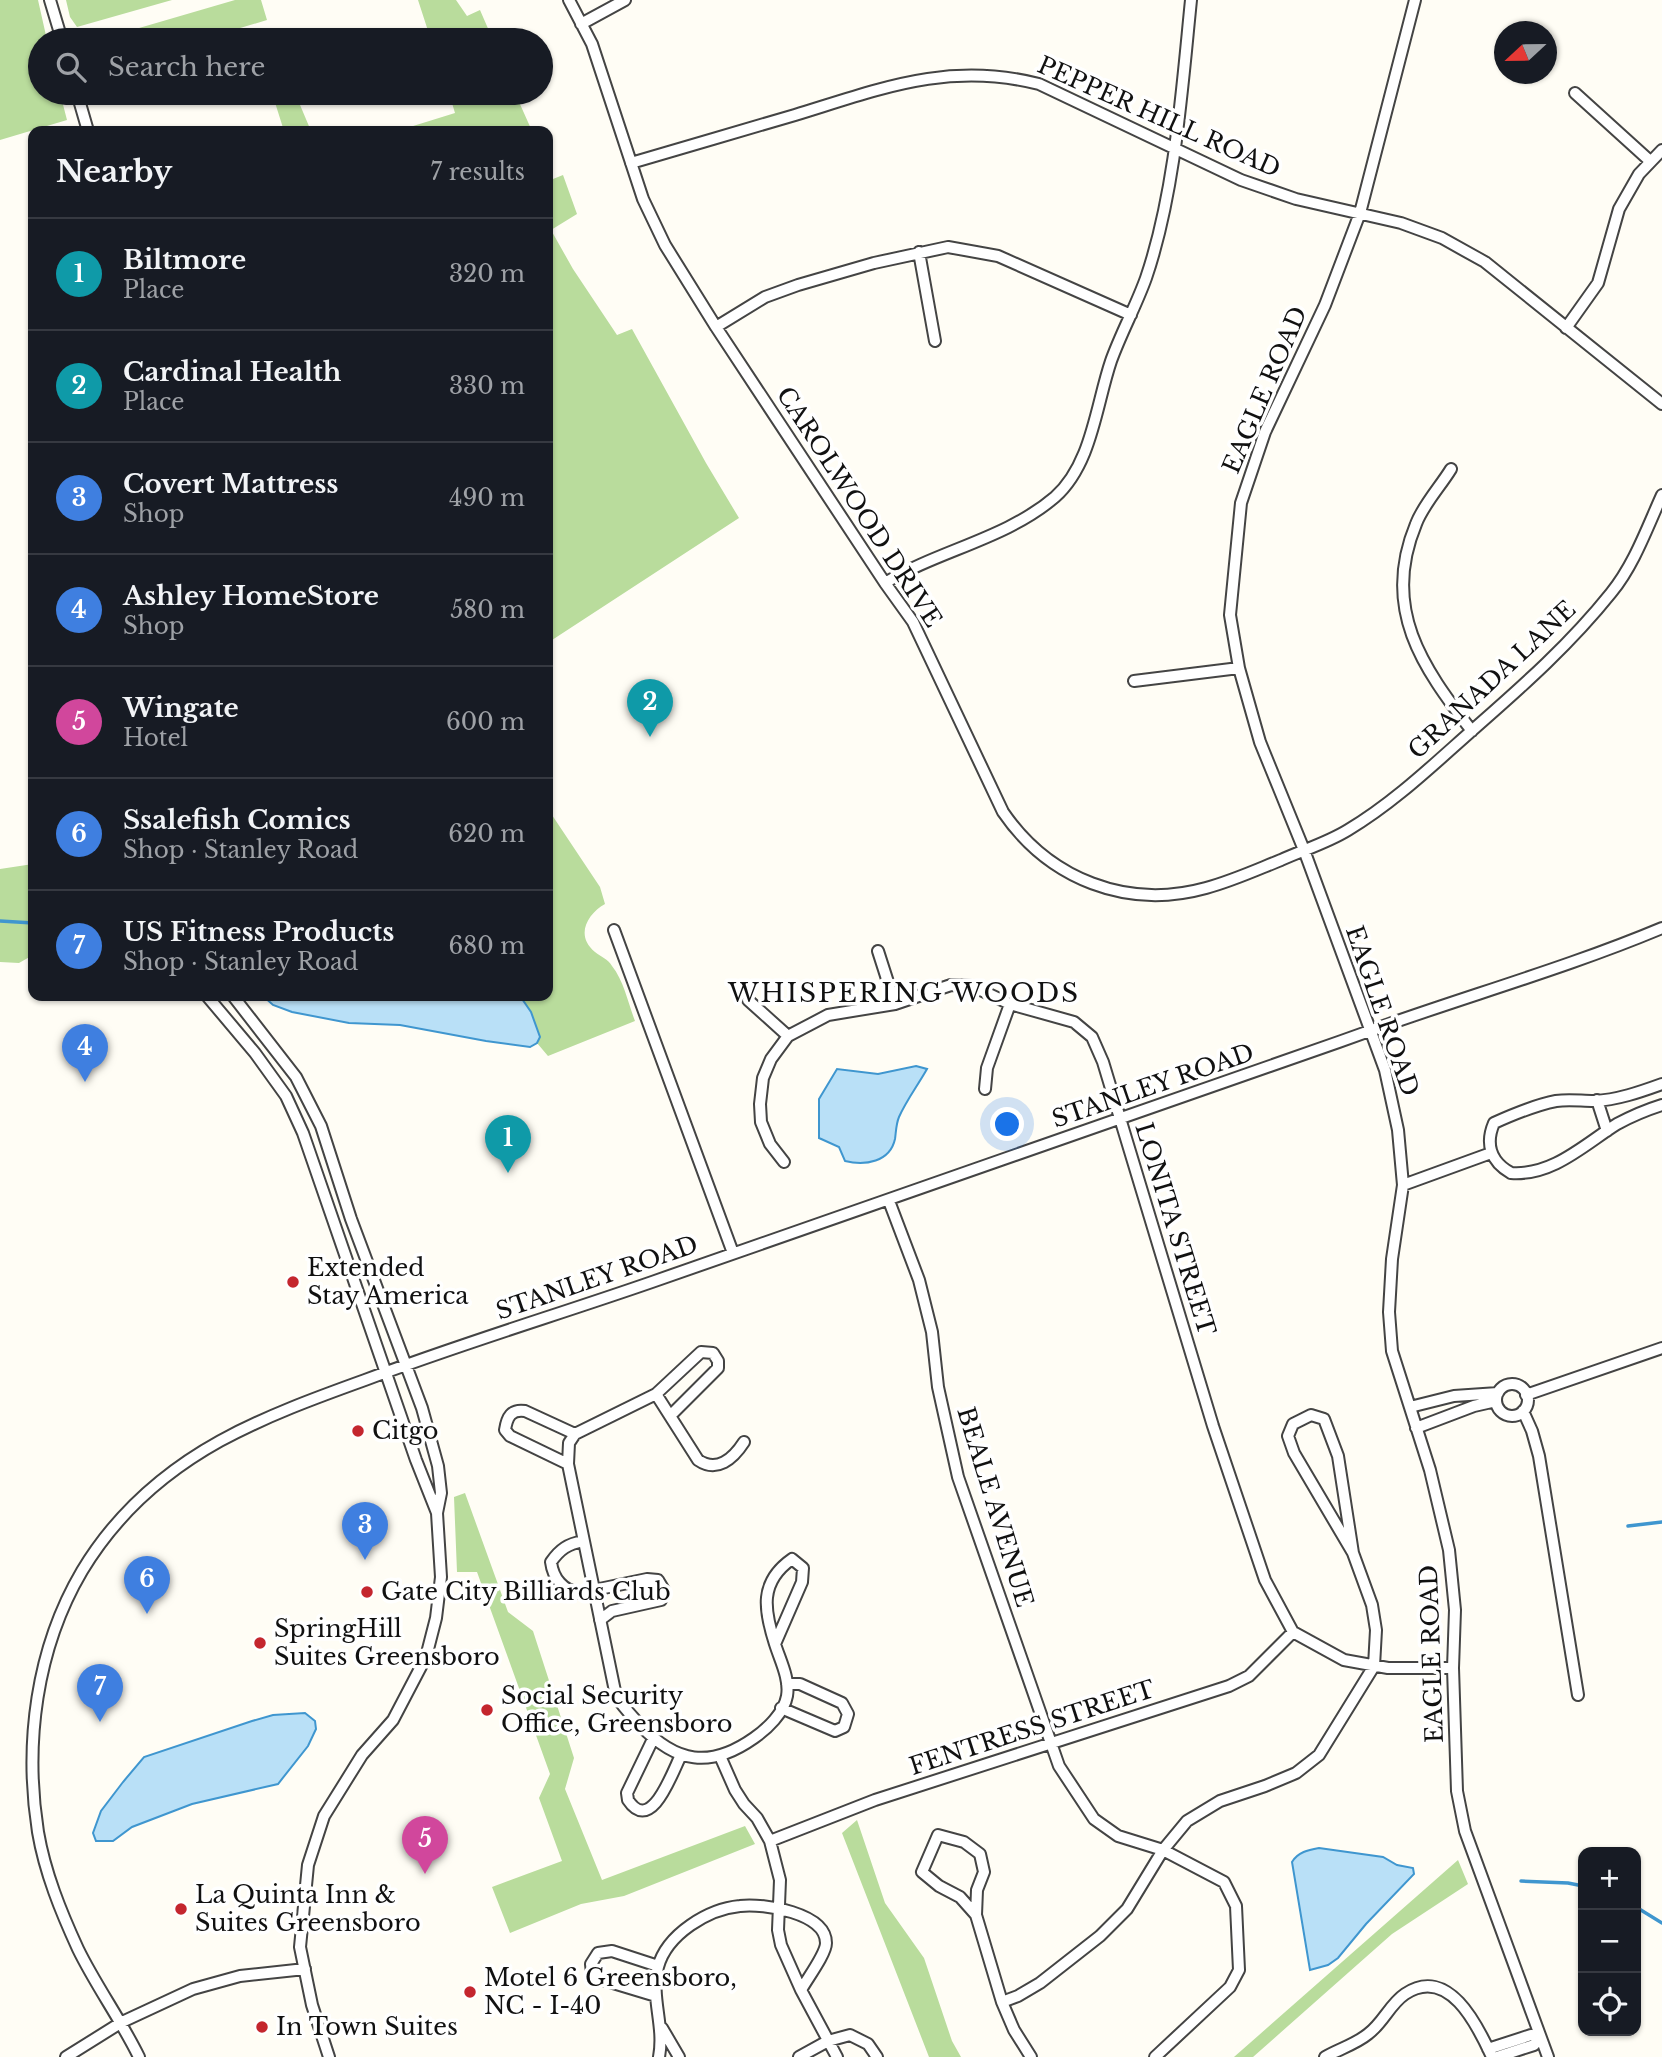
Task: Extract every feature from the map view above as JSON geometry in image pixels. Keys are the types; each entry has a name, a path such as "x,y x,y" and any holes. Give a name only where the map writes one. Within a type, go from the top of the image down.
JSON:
{"street":[{"path":"50,0 58,28"},
{"name":"CAROLWOOD DRIVE","path":"569,0 592,44 643,199 665,245 885,583 914,622 1003,812 1018,835 1066,872 1095,886 1145,895 1204,889 1233,880 1304,850"},
{"path":"581,24 625,0"},
{"path":"885,583 903,572 1014,524 1057,495 1076,472 1111,360 1146,277 1161,222 1173,149 1191,0"},
{"name":"EAGLE ROAD","path":"1415,0 1360,213 1325,304 1265,432 1241,503 1230,615 1239,667 1260,742 1304,850 1385,1070 1398,1130 1403,1185 1392,1259 1389,1312 1392,1351 1430,1470 1449,1550 1455,1610 1453,1668 1457,1791 1465,1831 1548,2057"},
{"name":"PEPPER HILL ROAD","path":"631,163 906,82 956,74 999,76 1039,84 1241,180 1296,198 1401,223 1442,238 1485,262 1662,404"},
{"path":"1575,93 1650,161"},
{"path":"80,105 87,126"},
{"path":"1566,328 1598,283 1619,209 1639,174 1662,150"},
{"path":"716,327 765,298 798,285 874,262 948,247 998,256 1131,315"},
{"path":"919,252 935,341"},
{"path":"1451,470 1416,523 1406,557 1403,595 1409,629 1421,659 1438,688 1472,730"},
{"name":"GRANADA LANE","path":"1304,850 1349,830 1389,803 1562,650 1613,591 1637,551 1662,495"},
{"path":"1134,681 1239,667"},
{"name":"STANLEY ROAD","path":"139,2057 72,1936 47,1869 38,1835 32,1759 35,1711 47,1651 55,1627 83,1570 114,1526 138,1500 176,1469 213,1445 261,1420 406,1364 889,1200 1627,943 1662,928"},
{"path":"614,930 733,1253"},
{"path":"878,951 895,1004"},
{"name":"LONITA STREET","path":"784,1162 770,1144 761,1122 763,1078 771,1059 788,1036 828,1015 895,1004 951,985 972,986 1010,1004 1074,1022 1092,1037 1103,1062 1213,1426 1265,1580 1293,1632"},
{"path":"748,1000 788,1036"},
{"path":"211,1001 255,1053 286,1096 298,1121 385,1373 429,1496 438,1513"},
{"path":"237,1001 296,1077 321,1126 351,1219 406,1364 438,1466 441,1493 438,1513 441,1577 436,1618 426,1657 393,1720 362,1755 324,1816 308,1865 300,1947 312,2005 329,2057"},
{"path":"985,1089 987,1068 1010,1004"},
{"path":"1662,1084 1634,1094 1543,1104 1494,1123 1491,1131 1491,1153 1497,1163 1508,1172 1525,1172 1574,1156 1607,1131 1640,1112 1662,1105"},
{"path":"1597,1100 1607,1131"},
{"path":"1403,1185 1491,1153"},
{"name":"BEALE AVENUE","path":"889,1200 919,1280 932,1332 938,1387 958,1476 1059,1766 1094,1819 1118,1836 1163,1850 1224,1882 1236,1906 1239,1970 1230,1987 1155,2057"},
{"path":"1526,1395 1662,1348"},
{"path":"670,1416 718,1368 718,1361 713,1353 701,1352 656,1394 575,1433 569,1443 568,1464 616,1696 666,1749 681,1755 720,1756 735,1751 762,1732 787,1697 787,1684 775,1644 767,1615 765,1599 779,1568 792,1559 803,1568 802,1582 775,1644"},
{"path":"1510,1384 1520,1387 1526,1395 1527,1404 1523,1411 1508,1416 1500,1411 1497,1397 1501,1388 1510,1384"},
{"path":"656,1394 698,1460 705,1465 721,1464 738,1451 744,1442"},
{"path":"1410,1407 1454,1396 1497,1397"},
{"path":"1416,1428 1497,1397"},
{"path":"568,1464 510,1436 505,1430 506,1423 510,1414 517,1409 575,1433"},
{"path":"1523,1411 1532,1430 1539,1456 1578,1695"},
{"path":"1002,2003 1040,1983 1100,1936 1127,1909 1163,1850 1187,1821 1220,1801 1287,1777 1320,1755 1374,1666 1376,1630 1372,1605 1353,1553 1294,1453 1288,1436 1293,1424 1311,1415 1324,1419 1338,1456 1353,1553"},
{"path":"583,1541 569,1544 557,1553 551,1562 552,1574 571,1592 580,1593 647,1579 658,1580 664,1590 661,1600 612,1611 600,1620"},
{"path":"1293,1632 1344,1660 1388,1668 1453,1668"},
{"name":"FENTRESS STREET","path":"770,1842 875,1800 1229,1686 1249,1676 1293,1632"},
{"path":"781,1708 835,1731 844,1727 848,1714 842,1703 800,1684 787,1684"},
{"path":"653,1738 627,1793 628,1800 638,1810 651,1809 681,1755"},
{"path":"720,1756 739,1797 757,1818 770,1842 780,1880 778,1930 781,1945 801,1990 837,2057"},
{"path":"976,1915 960,1897 939,1886 922,1872 938,1835 964,1842 980,1854 984,1872 977,1890 976,1915 1002,2003 1014,2030 1031,2057"},
{"path":"659,2057 662,2028 656,1996 658,1966 669,1945 685,1928 712,1915 741,1906 780,1908 814,1922 825,1934 826,1947 801,1990"},
{"path":"656,1996 603,1980 593,1974 591,1964 598,1953 612,1951 658,1966"},
{"path":"66,2057 122,2022 193,1989 240,1976 305,1969"},
{"path":"1325,2057 1370,2033 1403,1996 1421,1986 1442,1989 1462,2005 1492,2054 1531,2035 1541,2037"},
{"path":"662,2028 679,2057"},
{"path":"799,2057 828,2041 850,2035 868,2044 877,2057"}],"green space":[{"path":"0,0 38,0 44,28 28,28 28,105 63,105 67,120 47,126 28,126 28,132 0,140"},
{"path":"66,0 172,0 77,27 70,17"},
{"path":"235,0 261,0 267,20 240,28 139,28"},
{"path":"418,0 456,0 467,16 480,10 488,28 427,28"},
{"path":"276,105 300,105 309,126 282,126"},
{"path":"453,105 520,105 530,126 413,126 455,113"},
{"path":"563,175 577,214 553,229 553,179"},
{"path":"553,234 617,335 632,329 739,518 553,639"},
{"path":"553,816 600,887 605,904 589,919 586,939 589,946 616,972 635,1021 548,1056 537,1043 540,1036 531,1012 523,1001 553,1001"},
{"path":"28,865 28,958 19,963 0,962 0,869"},
{"path":"465,1493 508,1612 533,1631 574,1758 565,1789 602,1880 745,1826 755,1844 624,1896 581,1904 510,1933 492,1887 562,1861 539,1798 550,1774 477,1572 457,1572 454,1497"},
{"path":"857,1820 885,1903 924,1958 952,2041 961,2057 929,2057 842,1833"},
{"path":"1458,1860 1468,1884 1392,1934 1253,2057 1234,2057"}],"water":[{"path":"269,1001 523,1001 531,1012 540,1037 537,1043 530,1047 400,1025 349,1023 292,1012"},
{"path":"916,1066 927,1069 899,1117 895,1139 888,1153 876,1161 845,1161 839,1147 819,1138 819,1099 837,1069 878,1074"},
{"path":"305,1713 315,1721 316,1729 308,1746 278,1784 192,1804 132,1827 113,1841 96,1841 93,1833 101,1811 144,1757 273,1715"},
{"path":"1319,1848 1383,1857 1397,1865 1413,1868 1414,1874 1338,1958 1328,1965 1310,1970 1292,1862 1300,1854"}],"waterway":[{"path":"0,921 28,923"},
{"path":"1628,1526 1662,1522"},
{"path":"1521,1881 1578,1885"},
{"path":"1641,1910 1662,1923"}],"place":[{"name":"Cardinal Health","path":"650,737"},
{"name":"Ashley HomeStore","path":"85,1082"},
{"name":"Biltmore","path":"508,1173"},
{"name":"Extended Stay America","path":"293,1282"},
{"name":"Citgo","path":"358,1431"},
{"name":"Covert Mattress","path":"365,1560"},
{"name":"Gate City Billiards Club","path":"367,1592"},
{"name":"Ssalefish Comics","path":"147,1614"},
{"name":"SpringHill Suites Greensboro","path":"260,1643"},
{"name":"Social Security Office, Greensboro","path":"487,1710"},
{"name":"US Fitness Products","path":"100,1722"},
{"name":"Wingate","path":"425,1874"},
{"name":"La Quinta Inn & Suites Greensboro","path":"181,1909"},
{"name":"Motel 6 Greensboro, NC - I-40","path":"470,1992"},
{"name":"In Town Suites","path":"262,2027"}],"district":[{"name":"WHISPERING WOODS","path":"904,993"}]}
